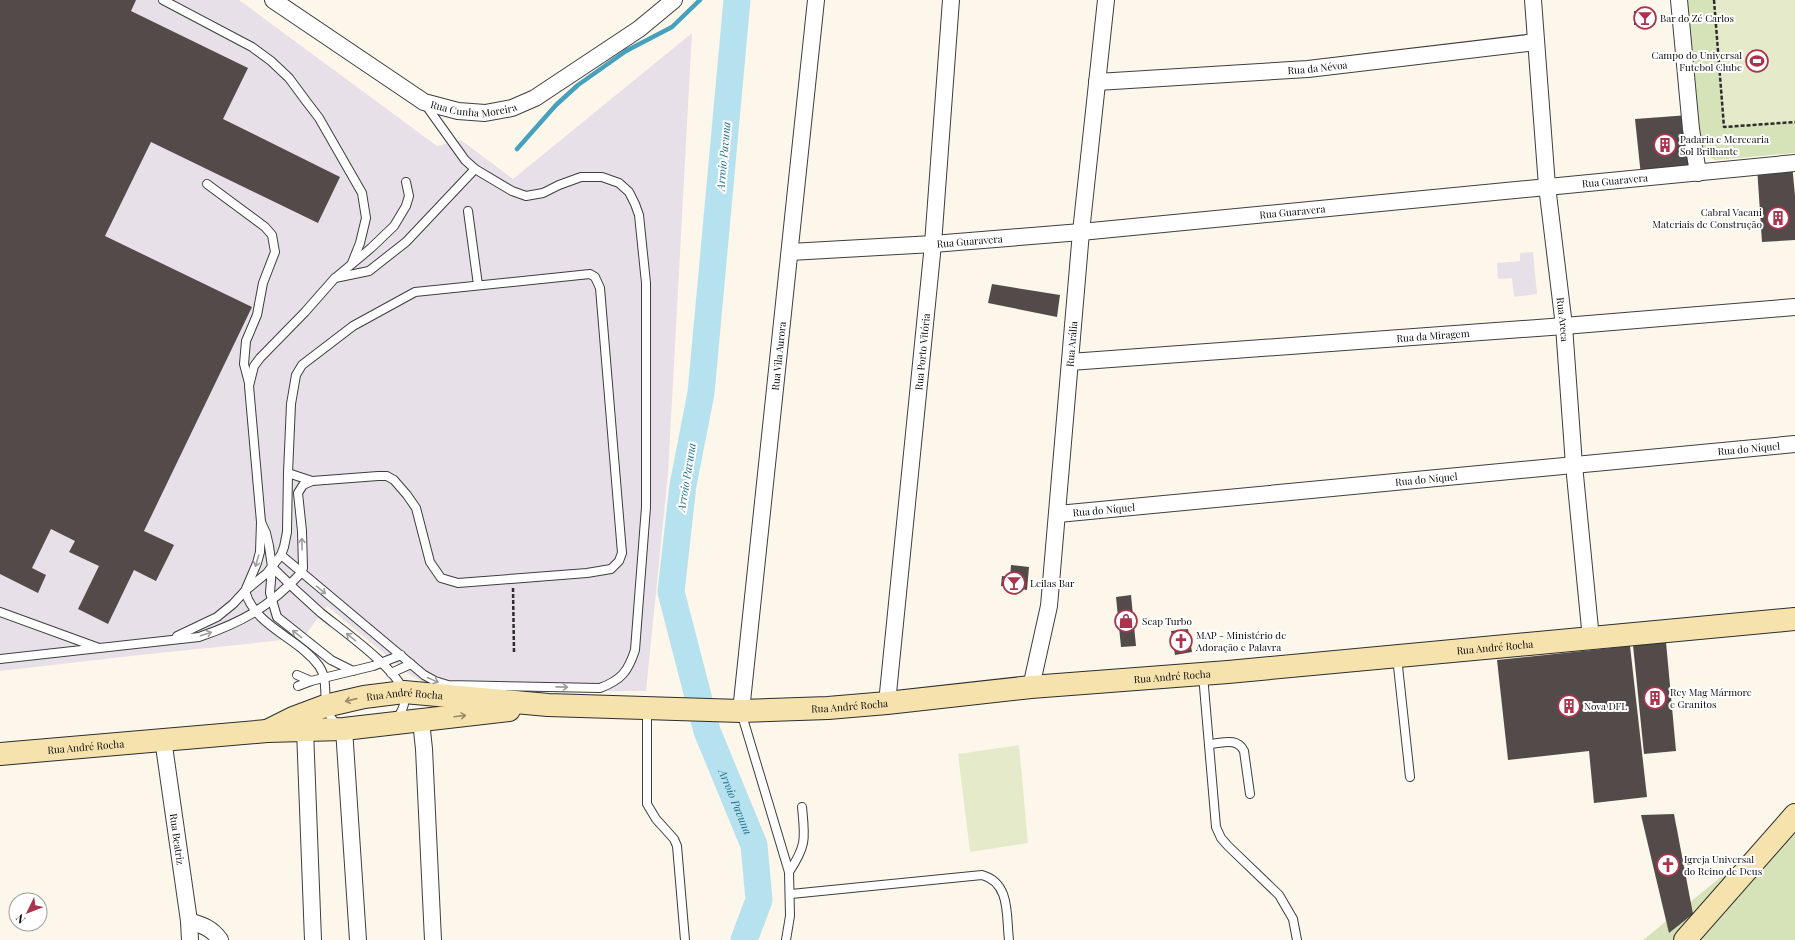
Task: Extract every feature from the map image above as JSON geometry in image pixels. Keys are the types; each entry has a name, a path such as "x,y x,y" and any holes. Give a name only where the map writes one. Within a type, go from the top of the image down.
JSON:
{"main road":[{"name":"Rua André Rocha","path":"267,731 293,718 325,706 364,697 404,692 548,705 738,711 828,708 1031,687 1397,657 1795,619"},
{"name":"Rua André Rocha","path":"0,754 267,731 344,729 548,705"},
{"path":"1685,940 1795,815"}],"street":[{"name":"Rua Cunha Moreira","path":"273,0 424,102 458,111 478,113 512,108 535,98 639,29 674,0"},
{"name":"Rua Vila Aurora","path":"738,711 790,252 816,0"},
{"name":"Rua Porto Vitória","path":"887,703 933,244 951,0"},
{"name":"Rua Arália","path":"1031,687 1049,606 1081,232 1106,0"},
{"name":"Rua Areca","path":"1533,0 1547,186 1564,326 1574,465 1591,639"},
{"path":"1679,0 1691,129 1698,173"},
{"name":"Rua da Névoa","path":"1097,82 1308,68 1536,42"},
{"name":"Rua Guaravera","path":"790,252 933,244 1081,232 1795,163"},
{"name":"Rua da Miragem","path":"1070,362 1564,326 1795,307"},
{"name":"Rua do Níquel","path":"1058,514 1795,444"},
{"path":"421,721 424,749 433,940"},
{"path":"344,729 358,940"},
{"path":"305,730 313,940"},
{"name":"Rua Beatriz","path":"163,739 189,921 190,940"},
{"path":"189,921 206,927 216,934 220,940"}],"lane":[{"path":"163,0 252,47 271,61 289,78 319,118 362,193 366,218 360,243 352,263"},
{"path":"281,555 411,664 435,682 448,685 600,688 615,683 631,664 634,650 646,507 646,283 639,215 635,204 629,192 619,183 602,177 581,177 559,184 543,193 526,196 512,191 475,169 457,150 424,102"},
{"path":"334,278 369,270 406,242 475,169"},
{"path":"249,386 254,366 260,358 305,312 334,278 394,226 406,206 408,196 406,182"},
{"path":"207,184 265,227 272,235 275,252 263,283 257,316 246,340 244,364 249,386 261,522 259,558 245,591 247,600 255,612 308,655 320,667 324,679 325,706 333,721 344,729"},
{"path":"468,211 478,285"},
{"path":"0,659 167,641 199,636 231,626 272,600 301,573 303,568 302,531 298,493 303,485 312,481 378,476 387,476 394,480 416,508 430,562 441,578 458,583 573,575 611,569 619,561 622,554 600,288 595,277 590,274 415,292 353,326 302,365 296,375 291,404 288,473 288,532 281,555 272,567 217,617 195,629 167,641"},
{"path":"288,473 312,481"},
{"path":"261,522 266,533 272,567 270,586 272,600 279,619 331,660 353,671"},
{"path":"272,567 289,585 391,673 400,684 404,692 405,700 404,707 395,724"},
{"path":"0,612 101,649"},
{"path":"298,686 311,681 368,668 401,655"},
{"path":"1397,657 1410,777"},
{"path":"391,673 411,664"},
{"path":"1202,674 1216,827 1221,838 1228,846 1278,895 1293,919 1297,940"},
{"path":"297,675 311,681"},
{"path":"647,707 646,798 650,810 674,839 677,846 685,940"},
{"path":"738,711 789,872 791,894 790,916 786,940"},
{"path":"1209,744 1235,742 1241,745 1244,751 1250,794"},
{"path":"789,872 803,850 804,840 802,807"},
{"path":"791,894 982,875 989,877 1001,887 1004,896 1008,940"}],"path":[{"path":"1714,0 1724,127 1795,122"},
{"path":"513,580 514,653"}],"shaded area":[{"path":"0,0 239,0 437,146 461,140 513,179 692,33 668,474 646,691 450,692 432,687 410,675 327,606 303,638 0,671"},
{"path":"1533,252 1537,294 1514,297 1512,278 1498,279 1497,263 1520,261 1520,253"}],"green space":[{"path":"1683,0 1795,0 1795,153 1715,160 1705,155 1698,149"},
{"name":"Campo do Universal Futebol Clube","path":"1714,0 1795,0 1795,122 1724,127"},
{"path":"1019,745 1028,843 970,852 958,754"},
{"path":"1795,817 1795,940 1643,940"}],"building":[{"path":"0,0 136,0 131,11 248,68 223,119 340,177 318,223 151,142 105,236 252,307 144,531 174,545 156,581 134,570 108,624 78,609 99,566 69,552 75,541 51,529 32,568 46,575 38,593 0,574"},
{"name":"Bar do Zé Carlos","path":"1634,11 1655,11 1655,25 1634,25"},
{"name":"Padaria e Mercearia Sol Brilhante","path":"1689,115 1695,172 1641,176 1635,119"},
{"name":"Cabral Vacani Materiais de Construção","path":"1792,164 1795,196 1795,240 1762,242 1757,167"},
{"path":"992,284 1060,295 1057,317 988,303"},
{"path":"1011,565 1029,567 1027,590 1001,586 1002,576 1010,577"},
{"name":"Scap Turbo","path":"1131,595 1136,646 1121,647 1116,597"},
{"name":"MAP - Ministério de Adoração e Palavra","path":"1188,629 1192,652 1175,655 1171,631"},
{"name":"Rey Mag Mármore e Granitos","path":"1666,642 1676,751 1644,754 1633,645"},
{"name":"Nova DFL","path":"1630,646 1647,797 1594,803 1589,751 1508,760 1497,660"},
{"name":"Igreja Universal do Reino de Deus","path":"1674,814 1693,914 1669,933 1641,815"}],"waterway":[{"path":"517,149 556,105 578,85 626,51 672,27 700,0"},
{"name":"Arroio Pavuna","path":"737,0 701,393 683,485 671,592 707,731 754,845 759,900 744,940"}],"place":[{"name":"Bar do Zé Carlos","path":"1645,18"},
{"name":"Campo do Universal Futebol Clube","path":"1757,61"},
{"name":"Padaria e Mercearia Sol Brilhante","path":"1665,145"},
{"name":"Cabral Vacani Materiais de Construção","path":"1778,218"},
{"name":"Leilas Bar","path":"1014,583"},
{"name":"Scap Turbo","path":"1126,621"},
{"name":"MAP - Ministério de Adoração e Palavra","path":"1181,641"},
{"name":"Rey Mag Mármore e Granitos","path":"1655,698"},
{"name":"Nova DFL","path":"1569,706"},
{"name":"Igreja Universal do Reino de Deus","path":"1668,865"}]}
